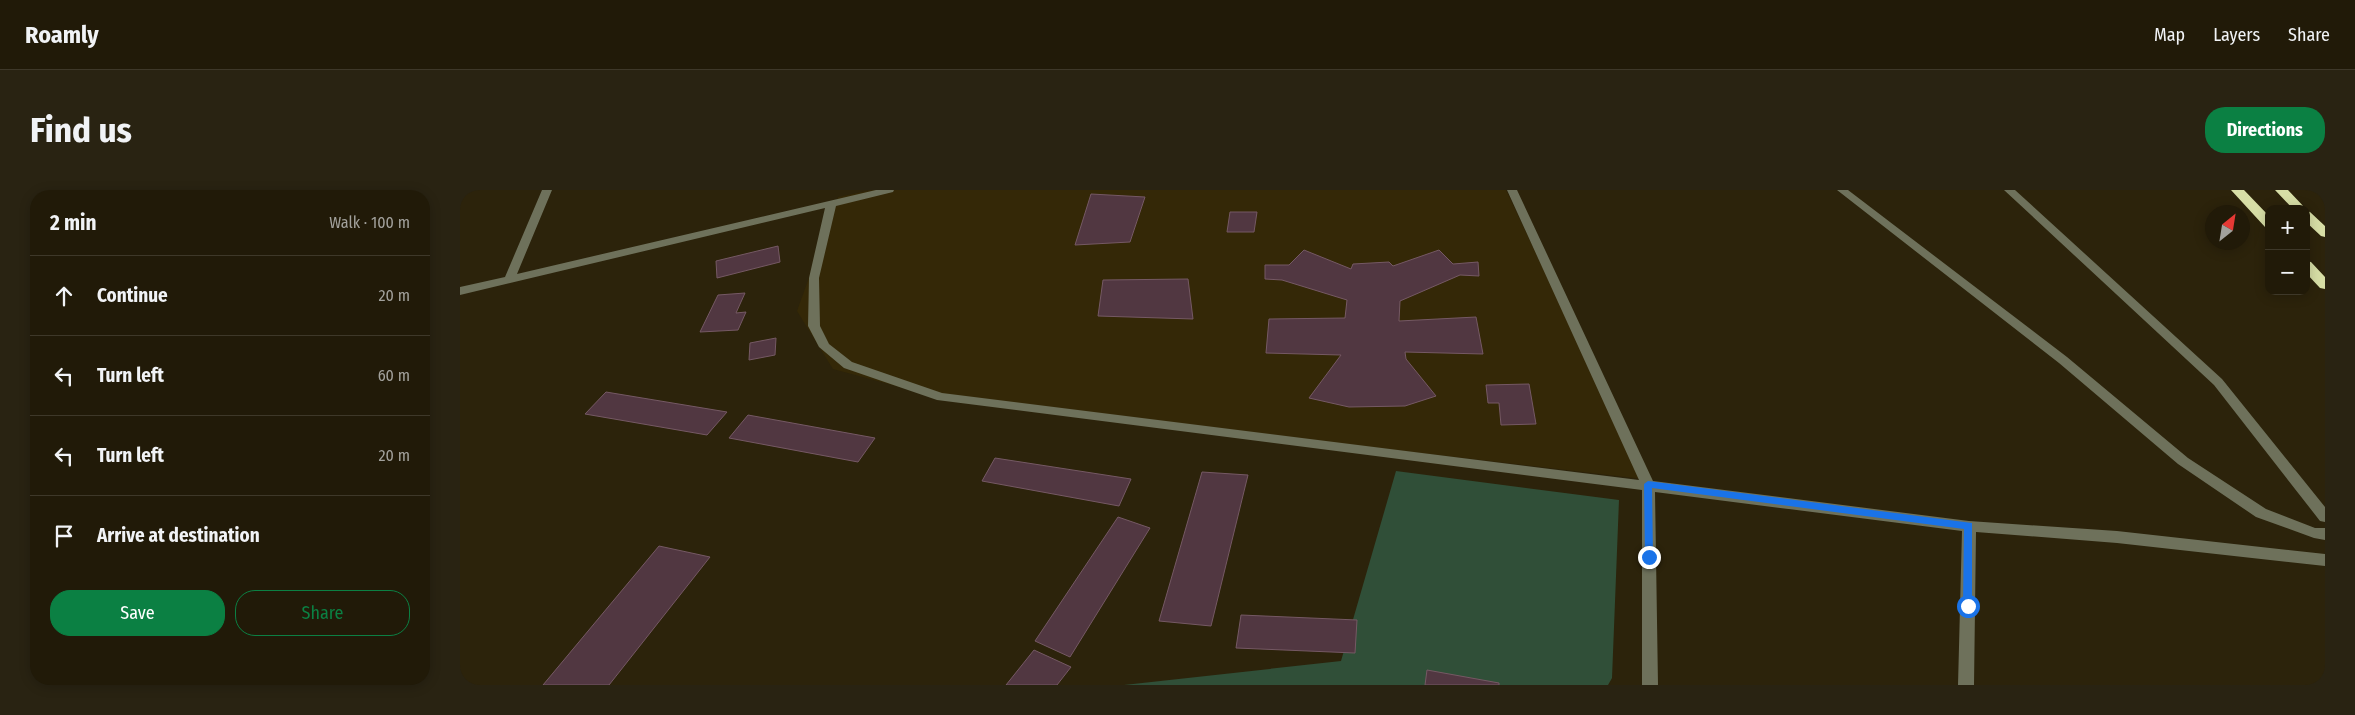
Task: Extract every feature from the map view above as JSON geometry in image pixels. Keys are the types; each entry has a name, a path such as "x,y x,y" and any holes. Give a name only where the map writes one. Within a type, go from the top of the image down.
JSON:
{"highway":[{"path":"2237,190 2265,220"},
{"path":"2281,190 2296,205"},
{"path":"2310,219 2325,234"},
{"path":"2310,269 2325,285"}],"street":[{"path":"509,280 547,190"},
{"path":"460,291 889,190"},
{"path":"1512,190 1648,484 1650,685"},
{"path":"1842,190 2063,360 2183,461 2261,513 2314,533 2325,534"},
{"path":"2009,190 2218,382 2325,517"},
{"path":"831,204 814,278 814,326 825,348 848,365 942,396 1969,526 2117,538 2325,560"},
{"path":"1966,685 1969,526"}],"shaded area":[{"path":"872,190 1506,190 1643,479 933,396 833,369 797,311 838,197"}],"green space":[{"path":"1396,471 1619,500 1612,678 1608,685 1124,685 1341,661"}],"building":[{"path":"1091,194 1145,197 1130,242 1075,245"},
{"path":"1230,212 1257,212 1254,232 1227,232"},
{"path":"778,246 780,262 717,278 716,261"},
{"path":"1304,250 1351,269 1353,264 1389,262 1393,266 1439,250 1453,264 1478,262 1479,276 1460,275 1400,301 1399,321 1476,317 1483,354 1405,352 1406,359 1436,396 1405,406 1349,407 1309,398 1341,355 1266,353 1269,319 1345,318 1347,300 1282,280 1265,279 1265,265 1289,265"},
{"path":"1188,279 1193,319 1098,316 1103,280"},
{"path":"745,293 736,313 746,312 738,330 700,332 718,295"},
{"path":"776,338 775,355 749,360 750,343"},
{"path":"1529,384 1536,424 1501,425 1499,403 1488,403 1486,385"},
{"path":"606,392 727,412 707,435 585,414"},
{"path":"748,415 875,438 858,462 729,438"},
{"path":"995,458 1131,479 1119,506 982,481"},
{"path":"1202,472 1248,475 1211,626 1159,621"},
{"path":"1118,517 1150,528 1070,657 1035,641"},
{"path":"659,546 710,557 609,685 543,685"},
{"path":"1241,615 1357,620 1355,653 1236,648"},
{"path":"1034,650 1071,667 1057,685 1006,685"},
{"path":"1427,670 1499,683 1499,685 1425,685"}],"route":[{"path":"1649,557 1648,484 1969,526 1968,606"}]}
